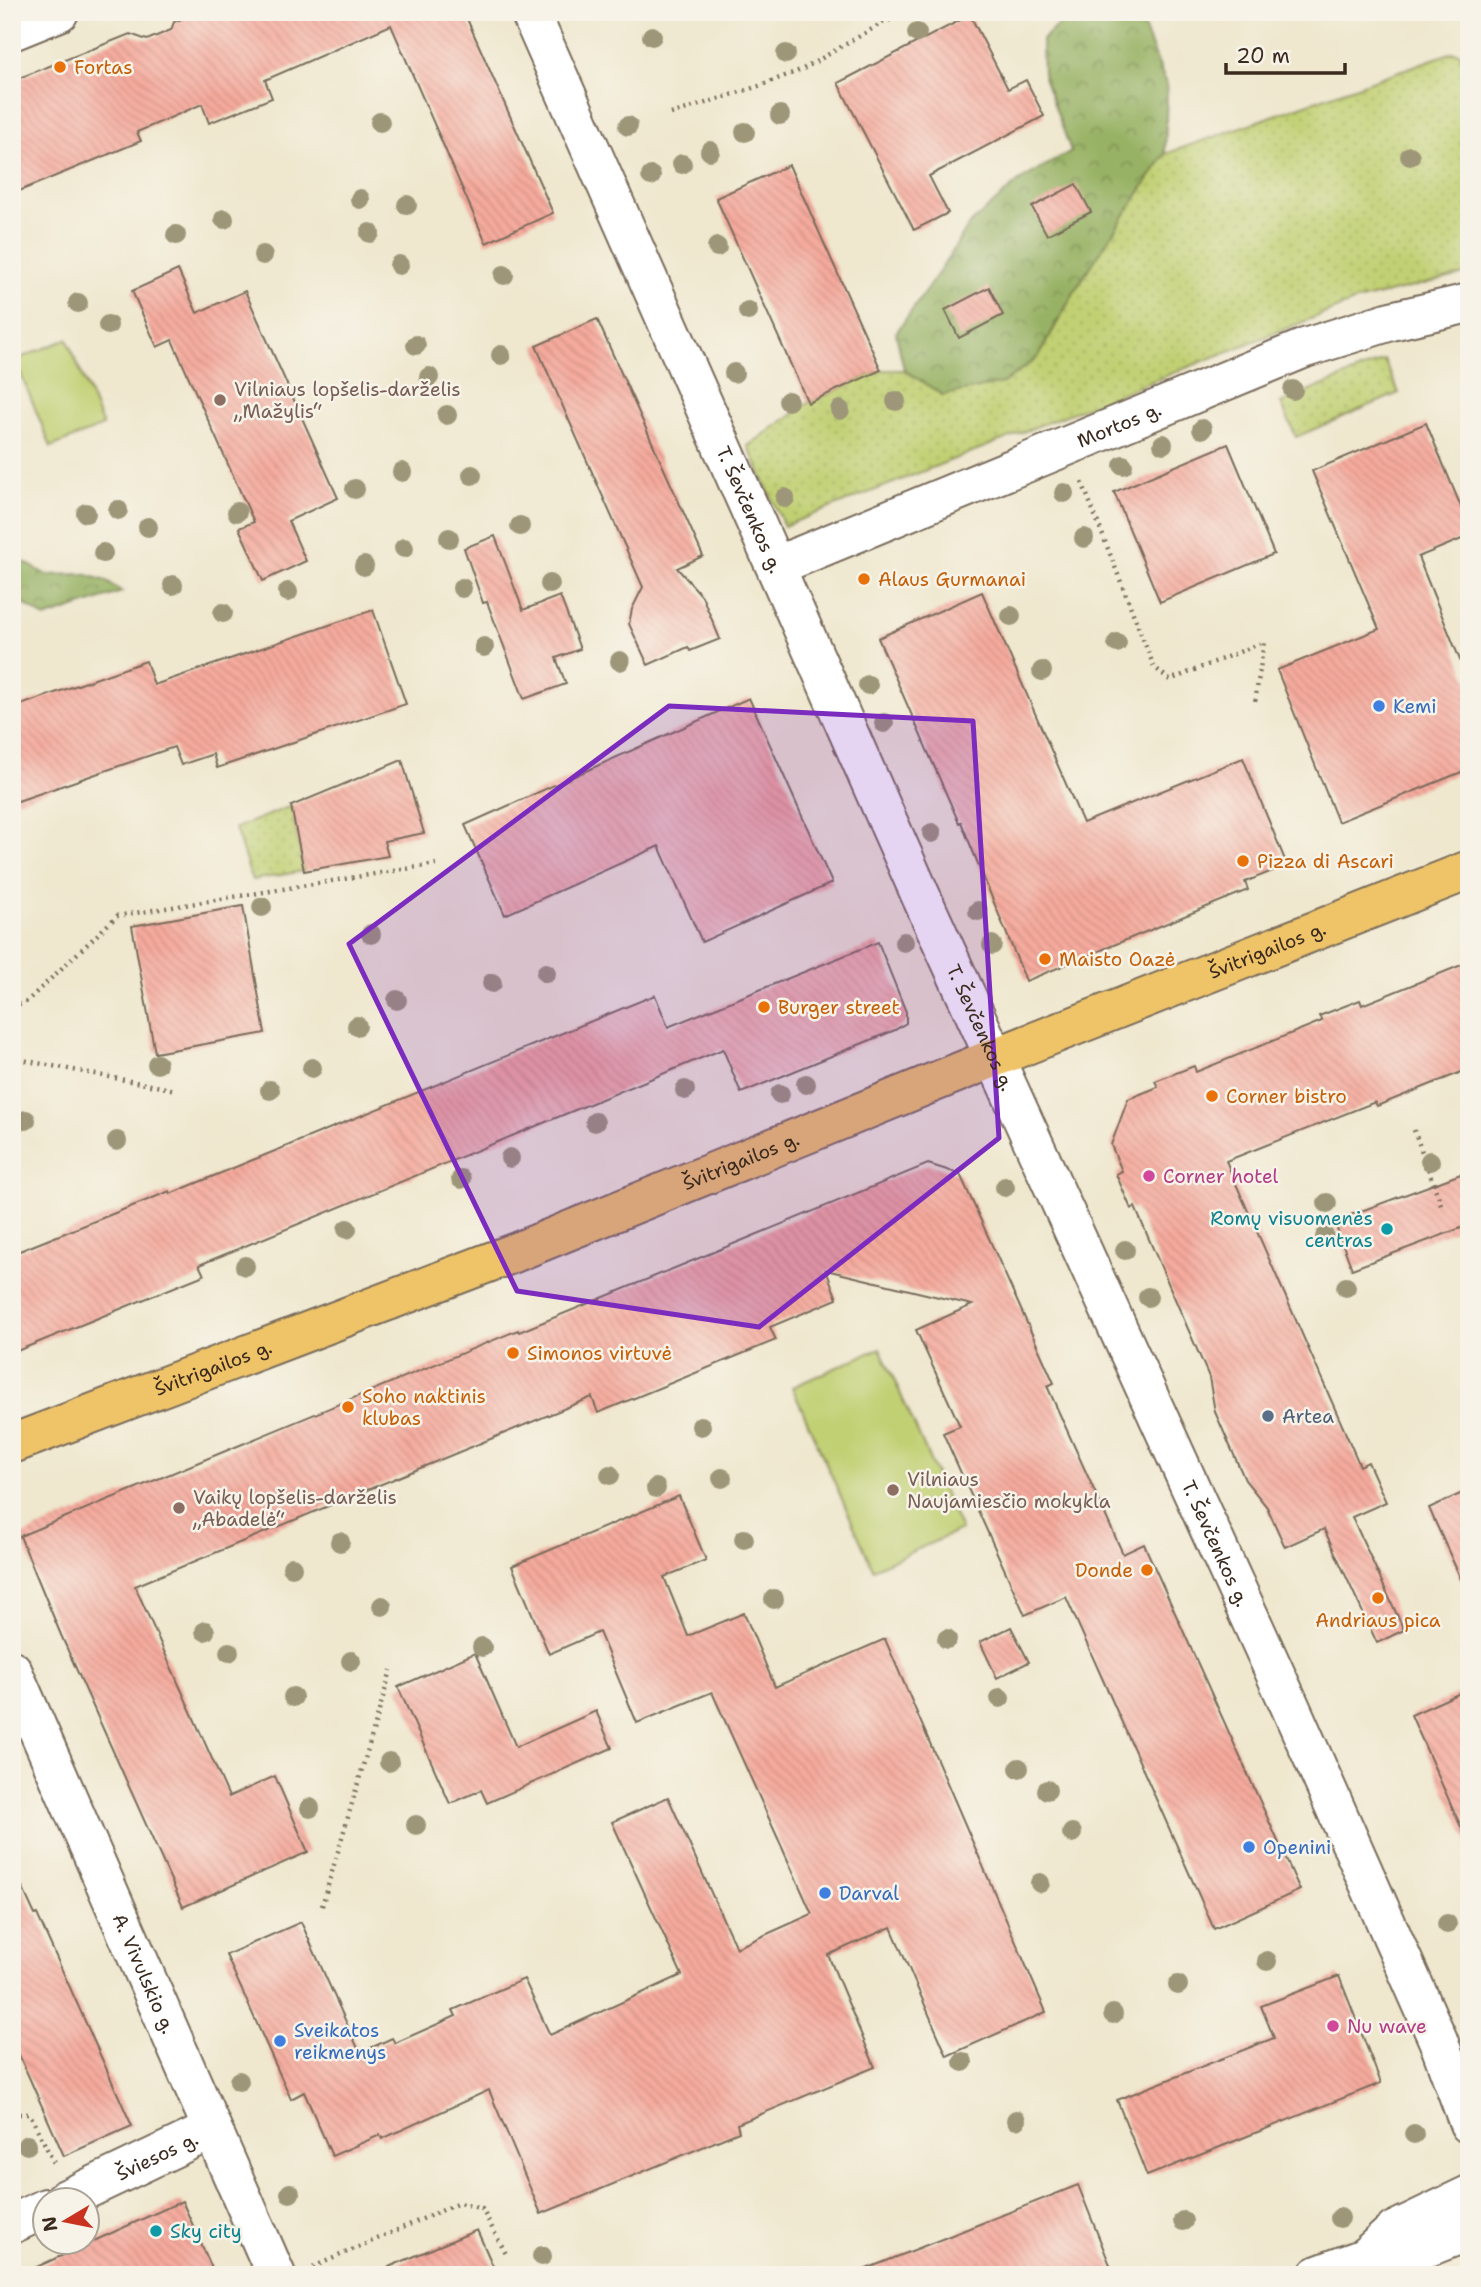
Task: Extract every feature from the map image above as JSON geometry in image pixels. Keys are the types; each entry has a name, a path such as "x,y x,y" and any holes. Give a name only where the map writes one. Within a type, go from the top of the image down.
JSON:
{"main road":[{"name":"Švitrigailos g.","path":"12,1444 514,1253 996,1057 1469,870"}],"street":[{"path":"12,31 59,12"},
{"name":"T. Ševčenkos g.","path":"530,12 920,894 1290,1706 1438,2040 1469,2124"},
{"name":"Mortos g.","path":"776,566 1305,348 1391,321 1469,303"},
{"name":"A. Vivulskio g.","path":"12,1670 211,2130 292,2272"},
{"name":"T. Ševčenkos g.","path":"1438,2040 1469,2086"},
{"name":"Šviesos g.","path":"94,2186 211,2130"},
{"path":"1364,2258 1394,2231 1469,2195"},
{"name":"Šviesos g.","path":"12,2224 32,2215"},
{"path":"1318,2275 1364,2258 1401,2255 1423,2249 1469,2231"}],"path":[{"path":"671,114 803,69 884,22 913,12"},
{"path":"1068,446 1154,667 1170,680 1264,642 1255,702"},
{"path":"12,1007 25,1003 117,916 436,864"},
{"path":"12,1058 176,1090"},
{"path":"1414,1130 1442,1207"},
{"path":"322,1906 391,1670"},
{"path":"12,2115 30,2114 55,2186"},
{"path":"292,2272 459,2203 482,2209 506,2253"}],"highlighted area":[{"path":"669,706 973,721 999,1138 759,1327 517,1291 349,944"}],"green space":[{"path":"1078,12 1138,12 1167,86 1165,154 1077,287 1038,357 1003,383 943,395 904,370 896,333 969,225 1019,181 1071,151 1043,74 1042,40 1062,21"},
{"path":"1453,52 1460,53 1469,80 1469,273 1356,301 784,526 748,446 808,403 881,370 904,370 943,395 1038,357 1077,287 1165,154"},
{"path":"67,339 103,426 51,447 15,360"},
{"path":"1384,360 1399,393 1296,437 1281,403"},
{"path":"12,555 47,575 84,574 106,581 122,592 45,618 17,599 12,600"},
{"path":"291,806 304,871 252,880 235,828"},
{"path":"880,1348 961,1530 873,1569 792,1387"}],"building":[{"path":"198,12 464,12 553,213 486,243 391,25 265,80 272,98 209,123 202,104 137,132 141,141 12,194 12,81 130,34 147,40 171,30 174,22"},
{"path":"970,15 1008,89 1026,80 1044,116 929,176 948,213 914,230 838,83"},
{"path":"789,165 881,370 808,403 716,198"},
{"path":"1076,184 1091,212 1047,235 1032,207"},
{"path":"178,270 197,313 245,291 338,498 288,521 306,561 263,581 239,528 254,522 172,340 157,347 132,291"},
{"path":"989,287 1003,315 959,338 945,310"},
{"path":"597,319 703,556 677,568 702,596 720,639 690,651 688,647 648,665 629,624 632,609 643,587 536,346"},
{"path":"1426,423 1469,526 1469,536 1418,557 1469,682 1469,769 1338,822 1277,670 1379,629 1312,471"},
{"path":"1228,444 1274,554 1160,602 1114,492"},
{"path":"495,536 523,610 560,596 580,649 556,658 566,684 524,699 487,602 483,603 464,548"},
{"path":"982,592 1083,823 1243,758 1287,865 1245,882 1248,890 1026,981 961,822 959,823 878,638"},
{"path":"373,610 406,704 217,768 213,754 181,765 174,747 12,803 12,708 146,661 154,685"},
{"path":"749,698 832,883 702,942 659,846 505,915 465,825"},
{"path":"402,760 424,833 384,841 388,856 304,871 291,806"},
{"path":"243,906 265,1033 155,1053 132,926"},
{"path":"878,942 906,1012 906,1023 895,1030 741,1093 723,1049 199,1265 204,1275 12,1353 12,1254 170,1191 170,1194 655,995 668,1027"},
{"path":"1469,962 1469,1069 1377,1106 1375,1102 1226,1161 1360,1466 1368,1462 1386,1502 1352,1517 1404,1630 1377,1643 1324,1529 1285,1547 1267,1507 1245,1480 1215,1412 1209,1377 1135,1207 1131,1209 1116,1174 1122,1171 1111,1145 1128,1099 1158,1087 1155,1081 1194,1066 1196,1072 1322,1021 1319,1016 1360,1000 1362,1005"},
{"path":"928,1164 960,1174 1054,1383 1047,1386 1123,1554 1144,1544 1300,1890 1214,1929 1066,1597 1025,1615 943,1433 960,1426 916,1330 972,1305 826,1270 837,1299 770,1327 776,1340 598,1413 592,1397 135,1586 229,1797 275,1776 308,1852 183,1907 61,1635 20,1536"},
{"name":"Romų visuomenės centras","path":"1469,1171 1469,1225 1352,1269 1334,1221"},
{"path":"1469,1490 1469,1597 1429,1508"},
{"path":"679,1496 706,1560 664,1577 688,1636 744,1613 775,1687 885,1639 1046,2012 947,2056 891,1927 828,1955 875,2067 737,2124 739,2132 541,2214 489,2090 382,2139 380,2135 332,2156 304,2092 291,2099 226,1955 301,1922 360,2053 392,2038 395,2043 456,2016 453,2010 524,1979 550,2035 682,1975 612,1822 668,1797 736,1948 812,1914 712,1692 637,1723 599,1632 549,1654 512,1566"},
{"path":"1011,1627 1029,1662 997,1678 980,1642"},
{"path":"475,1653 516,1747 596,1711 612,1748 487,1803 481,1790 450,1804 398,1687"},
{"path":"1469,1689 1469,1845 1411,1715"},
{"path":"12,1865 35,1915 37,1914 132,2126 64,2156 12,2039"},
{"path":"1339,1976 1381,2083 1147,2176 1117,2100 1274,2038 1261,2006"},
{"path":"1078,2185 1114,2275 856,2273"},
{"name":"Sky city","path":"182,2201 215,2275 19,2275 61,2256 102,2256 102,2237"},
{"path":"477,2230 497,2275 372,2275 372,2274"}],"place":[{"name":"Fortas","path":"60,67"},
{"name":"Vilniaus lopšelis-darželis „Mažylis“","path":"220,400"},
{"name":"Alaus Gurmanai","path":"864,579"},
{"name":"Kemi","path":"1379,706"},
{"name":"Pizza di Ascari","path":"1243,861"},
{"name":"Maisto Oazė","path":"1045,959"},
{"name":"Burger street","path":"764,1007"},
{"name":"Corner bistro","path":"1212,1096"},
{"name":"Corner hotel","path":"1149,1176"},
{"name":"Romų visuomenės centras","path":"1387,1229"},
{"name":"Simonos virtuvė","path":"513,1353"},
{"name":"Soho naktinis klubas","path":"348,1407"},
{"name":"Artea","path":"1268,1416"},
{"name":"Vilniaus Naujamiesčio mokykla","path":"893,1490"},
{"name":"Vaikų lopšelis-darželis „Abadelė“","path":"179,1508"},
{"name":"Donde","path":"1147,1570"},
{"name":"Andriaus pica","path":"1378,1598"},
{"name":"Openini","path":"1249,1847"},
{"name":"Darval","path":"825,1893"},
{"name":"Nu wave","path":"1333,2026"},
{"name":"Sveikatos reikmenys","path":"280,2041"},
{"name":"Sky city","path":"156,2231"}]}
